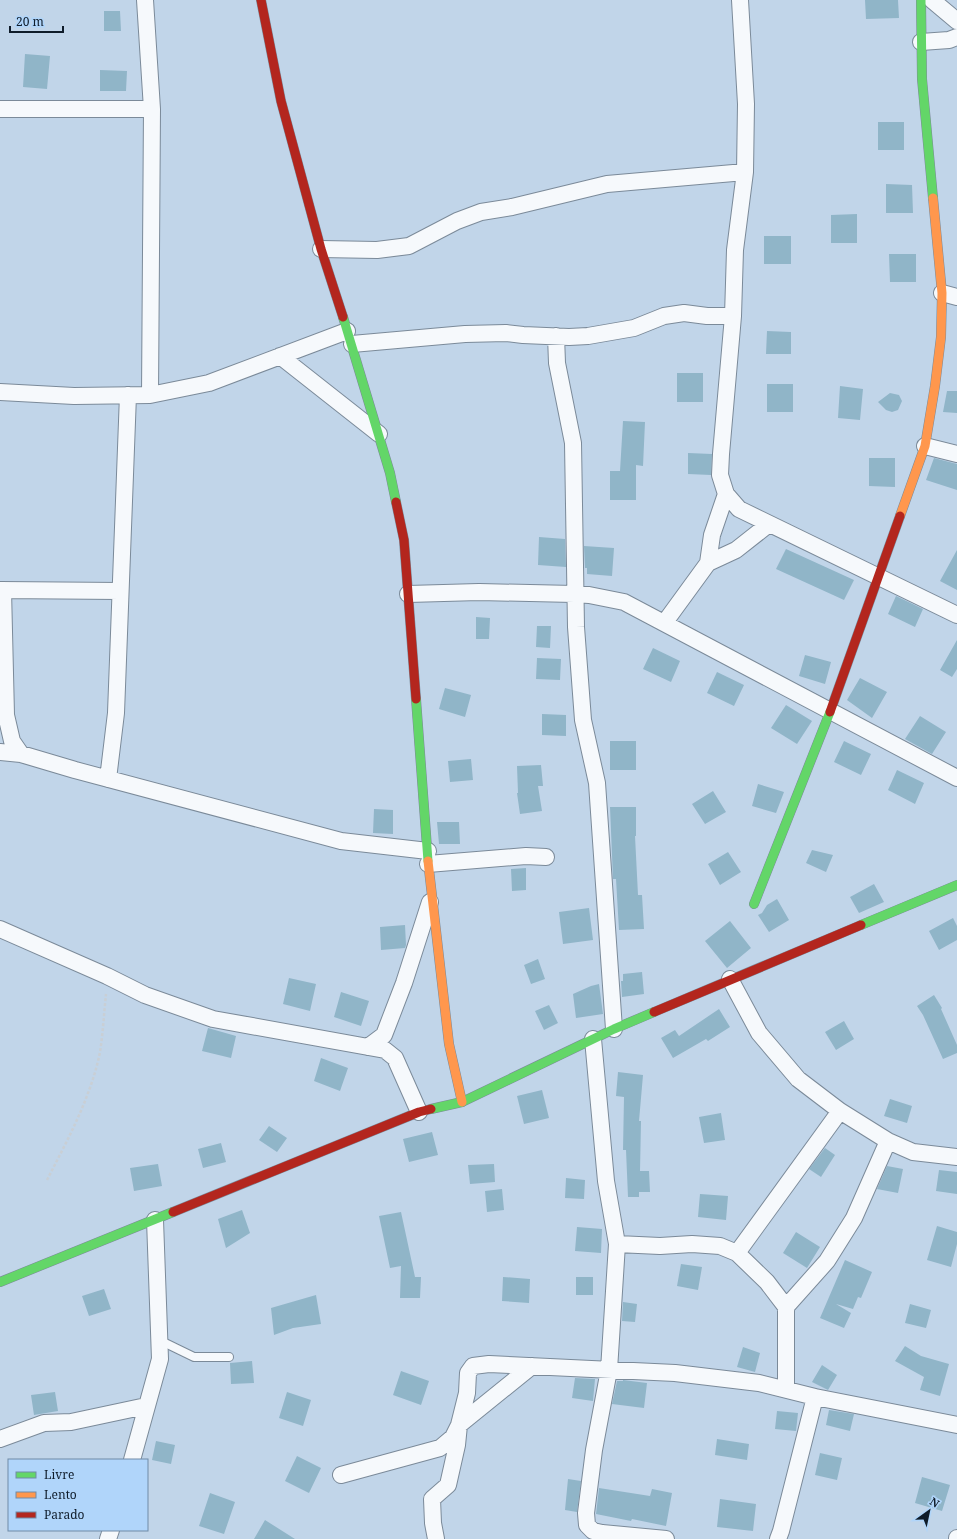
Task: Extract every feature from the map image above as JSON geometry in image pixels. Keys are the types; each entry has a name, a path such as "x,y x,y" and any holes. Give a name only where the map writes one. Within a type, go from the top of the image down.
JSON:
{"street":[{"path":"145,0 152,109 150,395"},
{"path":"261,0 281,102 321,249 350,338 390,472 404,540 428,858 449,1044 462,1102"},
{"path":"740,0 746,104 745,172 735,250 733,316 720,475 726,494 739,509 957,615"},
{"path":"754,904 831,711 925,446 941,337 949,295 922,79 921,0"},
{"path":"932,0 957,21"},
{"path":"921,42 949,40 957,37"},
{"path":"0,109 152,109"},
{"path":"321,249 377,250 409,246 457,221 481,212 512,207 607,184 745,172"},
{"path":"0,392 74,396 150,395 209,383 280,356 350,338 506,333 569,337 588,336 634,328 664,316 684,313 707,316 733,316"},
{"path":"556,336 557,363 573,443 574,594 583,720 597,783 614,1029"},
{"path":"280,356 379,434"},
{"path":"108,779 116,713 128,395"},
{"path":"925,446 957,454"},
{"path":"665,622 708,563 712,535 726,494"},
{"path":"708,563 736,550 769,524"},
{"path":"21,754 12,740 6,715 1,590 120,591"},
{"path":"408,594 479,592 574,594 589,595 624,602 665,622 957,778"},
{"path":"0,752 21,754 108,779 341,841 428,858 546,857"},
{"path":"0,1282 419,1112 462,1102 614,1029 957,885"},
{"path":"368,1047 384,1035 406,975 432,895"},
{"path":"0,929 107,976 146,995 213,1019 385,1050 395,1058 419,1112"},
{"path":"730,979 759,1033 798,1079 840,1111 888,1141 913,1152 957,1157"},
{"path":"593,1039 606,1181 617,1244 609,1370 594,1450 586,1513 587,1525 593,1535 602,1533 666,1539"},
{"path":"737,1253 840,1111"},
{"path":"786,1307 827,1261 854,1218 888,1141"},
{"path":"132,1459 160,1358 155,1220"},
{"path":"617,1244 660,1246 692,1244 720,1246 737,1253 766,1282 786,1307 786,1389"},
{"path":"341,1475 440,1448 453,1437 458,1425 468,1393 468,1373 474,1366 489,1364 675,1373 759,1383 815,1398 957,1425"},
{"path":"436,1539 433,1523 432,1500 448,1485 456,1452 458,1425 532,1366"},
{"path":"778,1539 815,1398"},
{"path":"0,1439 44,1423 71,1422 146,1406"}],"lane":[{"path":"159,1340 194,1357 229,1357"}],"path":[{"path":"47,1180 71,1134 95,1072 103,1028 107,976"}],"building":[{"path":"865,0 898,0 899,18 866,19"},
{"path":"104,11 120,11 121,31 104,31"},
{"path":"25,54 50,56 47,89 23,87"},
{"path":"100,70 127,71 126,91 100,91"},
{"path":"878,122 904,122 904,150 878,150"},
{"path":"886,184 912,185 913,213 886,213"},
{"path":"857,214 857,243 831,243 831,215"},
{"path":"764,236 791,236 791,264 764,264"},
{"path":"889,254 916,254 916,282 890,282"},
{"path":"767,331 791,332 791,354 766,354"},
{"path":"677,373 703,373 703,402 677,402"},
{"path":"767,384 793,384 793,412 767,412"},
{"path":"840,386 863,389 860,420 838,418"},
{"path":"947,391 957,391 957,413 943,412"},
{"path":"890,393 899,395 902,401 898,410 892,412 886,410 878,402"},
{"path":"623,421 645,422 643,466 636,465 636,500 610,500 610,471 620,471"},
{"path":"688,453 712,454 711,475 688,474"},
{"path":"869,458 895,458 895,487 869,486"},
{"path":"934,458 957,464 957,490 926,480"},
{"path":"539,537 565,539 566,567 538,565"},
{"path":"584,546 614,548 612,576 587,574 587,568 585,568"},
{"path":"786,549 854,580 844,600 776,569"},
{"path":"957,550 957,590 940,581"},
{"path":"896,596 923,609 915,627 888,614"},
{"path":"476,617 490,618 489,639 476,639"},
{"path":"537,626 551,626 550,648 536,647"},
{"path":"957,640 957,669 952,677 940,670"},
{"path":"653,648 680,661 671,682 643,669"},
{"path":"805,655 831,662 825,684 799,676"},
{"path":"537,658 561,659 560,680 536,679"},
{"path":"717,672 744,685 734,706 707,693"},
{"path":"860,678 887,692 872,718 847,700"},
{"path":"445,688 471,695 465,717 439,709"},
{"path":"786,705 812,721 797,744 771,728"},
{"path":"542,714 566,715 566,736 542,735"},
{"path":"920,716 946,732 932,754 905,739"},
{"path":"610,741 636,741 636,770 610,770"},
{"path":"844,741 871,754 861,775 834,762"},
{"path":"471,759 473,780 450,782 448,761"},
{"path":"541,765 543,786 538,786 542,811 520,814 517,793 517,766"},
{"path":"897,770 924,783 915,804 888,790"},
{"path":"758,784 784,792 776,813 752,806"},
{"path":"713,791 726,812 705,824 692,804"},
{"path":"610,807 636,807 635,836 638,895 642,895 644,929 619,930 616,879 613,879"},
{"path":"374,809 393,810 393,834 373,833"},
{"path":"437,822 459,822 460,844 439,844"},
{"path":"812,850 833,855 826,872 806,863"},
{"path":"728,852 741,872 720,885 708,864"},
{"path":"526,868 526,890 512,891 511,869"},
{"path":"874,884 884,902 859,913 850,897"},
{"path":"777,899 789,920 769,932 758,915 762,913 767,905"},
{"path":"589,908 593,940 563,944 559,912"},
{"path":"953,918 957,926 957,940 939,950 929,931"},
{"path":"730,921 751,948 727,968 705,941"},
{"path":"405,925 405,948 381,950 380,927"},
{"path":"538,959 545,979 531,984 524,965"},
{"path":"642,972 644,994 622,997 621,981 623,981 623,974"},
{"path":"289,978 316,984 310,1011 283,1004"},
{"path":"599,984 603,1014 576,1018 573,994"},
{"path":"341,992 369,1001 361,1026 334,1017"},
{"path":"934,995 942,1008 941,1009 957,1045 957,1053 943,1059 923,1015 917,1006"},
{"path":"549,1005 558,1023 544,1030 535,1011"},
{"path":"719,1009 730,1027 708,1041 706,1039 673,1058 661,1038 675,1030 679,1036"},
{"path":"844,1021 854,1039 836,1050 825,1032"},
{"path":"208,1028 236,1036 231,1058 202,1051"},
{"path":"321,1058 348,1068 340,1091 314,1081"},
{"path":"618,1072 643,1075 639,1121 641,1121 640,1171 649,1171 650,1192 639,1192 639,1197 628,1197 626,1150 623,1150 624,1097 616,1096"},
{"path":"542,1090 549,1118 524,1124 517,1096"},
{"path":"890,1099 912,1106 907,1123 884,1116"},
{"path":"721,1113 725,1140 704,1143 699,1117"},
{"path":"269,1126 287,1138 277,1152 259,1140"},
{"path":"432,1132 438,1155 409,1162 403,1139"},
{"path":"221,1143 226,1162 203,1168 198,1149"},
{"path":"825,1148 835,1155 821,1177 809,1169"},
{"path":"158,1164 162,1186 134,1191 130,1168"},
{"path":"494,1164 495,1182 470,1184 468,1165"},
{"path":"887,1166 903,1169 898,1193 877,1189"},
{"path":"939,1170 957,1172 957,1194 936,1191"},
{"path":"566,1178 585,1180 584,1199 565,1198"},
{"path":"502,1189 504,1210 487,1212 485,1191"},
{"path":"700,1194 728,1196 726,1220 698,1217"},
{"path":"242,1210 250,1233 226,1248 218,1219"},
{"path":"401,1212 415,1277 421,1277 420,1298 400,1298 401,1266 390,1268 379,1216"},
{"path":"937,1226 957,1232 957,1244 951,1267 927,1260"},
{"path":"577,1227 602,1229 601,1253 575,1251"},
{"path":"796,1232 820,1247 807,1268 783,1253"},
{"path":"845,1260 872,1272 861,1298 858,1297 853,1309 836,1304 851,1313 844,1328 820,1318"},
{"path":"681,1264 702,1267 698,1290 677,1286"},
{"path":"503,1277 530,1279 529,1303 502,1301"},
{"path":"576,1277 593,1277 593,1295 576,1295"},
{"path":"104,1289 111,1309 89,1316 82,1296"},
{"path":"316,1295 321,1324 293,1328 274,1335 271,1308"},
{"path":"623,1302 637,1304 635,1322 622,1321"},
{"path":"910,1304 931,1310 926,1328 905,1323"},
{"path":"905,1346 921,1356 949,1364 940,1396 920,1390 924,1377 895,1361"},
{"path":"743,1347 760,1353 755,1372 737,1367"},
{"path":"252,1361 254,1383 231,1384 230,1363"},
{"path":"822,1365 837,1375 828,1390 812,1382"},
{"path":"401,1371 429,1381 421,1405 393,1395"},
{"path":"575,1378 595,1379 593,1401 572,1398"},
{"path":"623,1380 647,1383 644,1408 612,1404 617,1381"},
{"path":"55,1392 58,1411 34,1415 31,1395"},
{"path":"287,1392 311,1400 303,1426 279,1418"},
{"path":"829,1410 854,1414 850,1431 826,1425"},
{"path":"777,1411 798,1413 796,1431 775,1429"},
{"path":"717,1439 749,1444 747,1460 715,1455"},
{"path":"156,1441 175,1445 171,1464 152,1460"},
{"path":"820,1453 842,1458 837,1480 815,1475"},
{"path":"297,1456 321,1468 309,1493 285,1481"},
{"path":"922,1477 950,1485 942,1511 915,1503"},
{"path":"568,1479 581,1481 577,1512 565,1510"},
{"path":"599,1488 650,1496 652,1489 672,1493 666,1526 596,1514"},
{"path":"210,1493 235,1502 224,1534 199,1526"},
{"path":"720,1499 756,1504 753,1531 717,1527"},
{"path":"265,1520 295,1539 254,1539"}],"traffic: fast":[{"path":"921,0 922,79 933,198"},
{"path":"343,317 390,473 396,502"},
{"path":"416,699 428,861"},
{"path":"754,904 830,712"},
{"path":"861,925 957,885"},
{"path":"431,1109 462,1102 614,1029 654,1012"},
{"path":"0,1282 173,1212"}],"traffic: slow":[{"path":"900,516 925,446 941,337 942,293 933,198"},
{"path":"428,861 449,1044 462,1102"}],"traffic: jam":[{"path":"261,0 281,101 321,249 343,317"},
{"path":"396,502 404,540 416,699"},
{"path":"830,712 900,516"},
{"path":"654,1012 861,925"},
{"path":"173,1212 419,1112 431,1109"}]}
